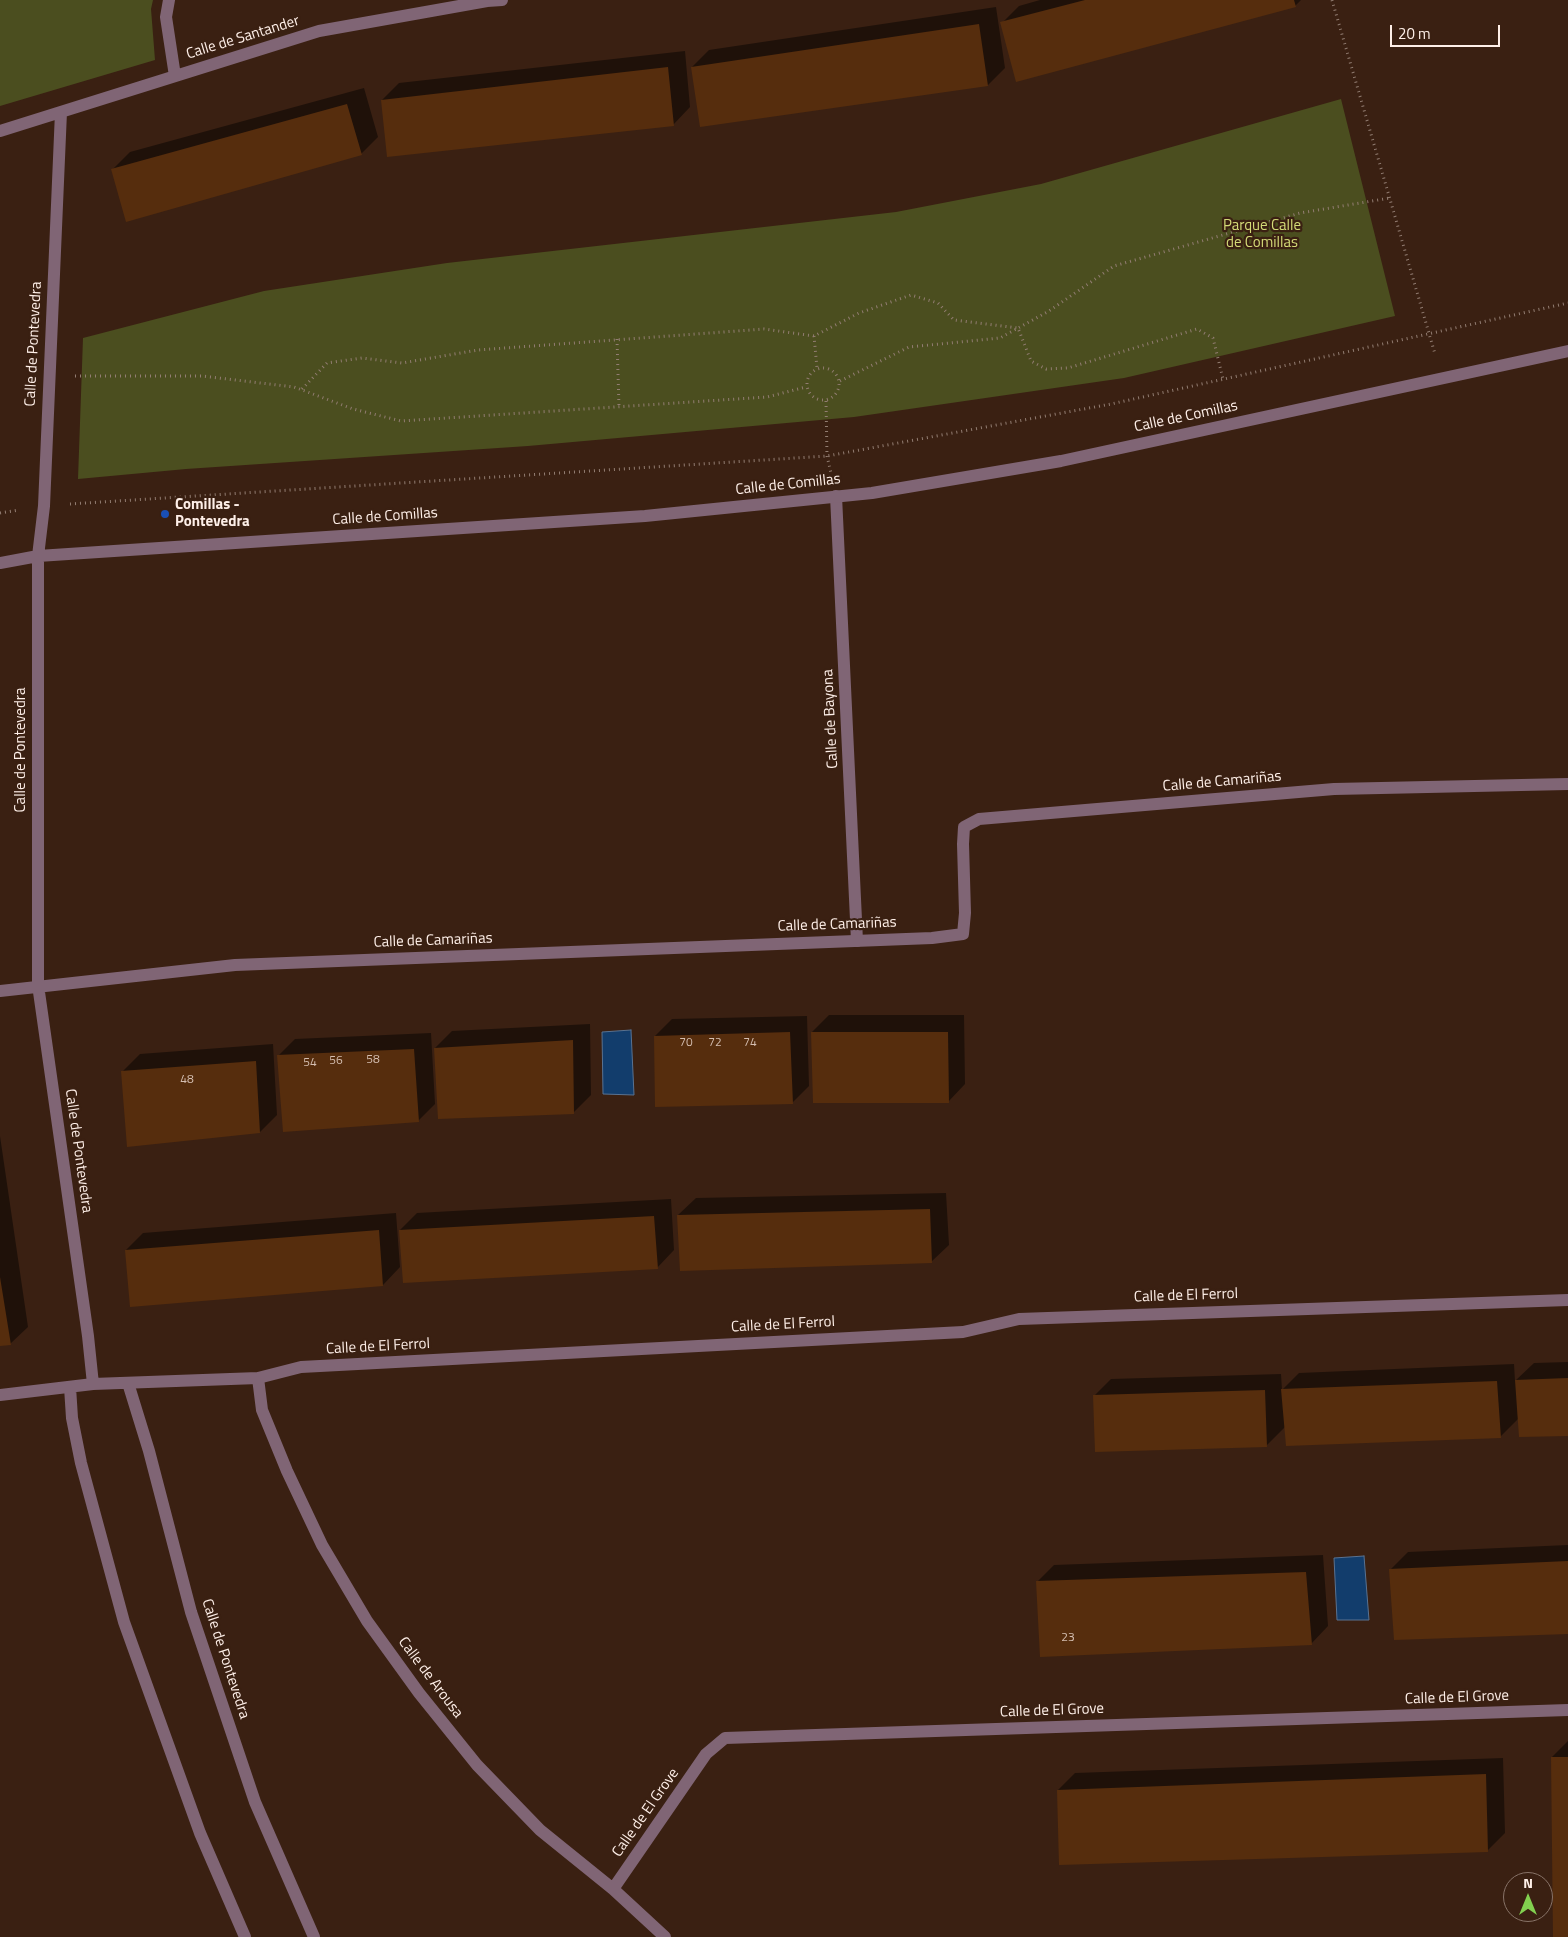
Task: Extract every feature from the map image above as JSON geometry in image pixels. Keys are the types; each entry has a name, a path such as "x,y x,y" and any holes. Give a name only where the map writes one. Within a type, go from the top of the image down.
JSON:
{"street":[{"path":"169,0 166,17 174,76"},
{"name":"Calle de Santander","path":"0,131 319,31 487,1 502,0"},
{"name":"Calle de Pontevedra","path":"61,112 44,506 38,556 38,985 88,1336 93,1384"},
{"name":"Calle de Comillas","path":"0,563 38,556 646,516 872,493 1061,461 1568,351"},
{"name":"Calle de Bayona","path":"836,496 857,941"},
{"name":"Calle de Camariñas","path":"0,991 38,985 235,965 932,938 963,934 965,913 964,827 979,819 1334,790 1568,784"},
{"name":"Calle de El Ferrol","path":"0,1395 93,1384 258,1378 301,1367 963,1332 1019,1319 1568,1300"},
{"name":"Calle de Arousa","path":"258,1378 262,1410 287,1471 322,1545 367,1621 419,1693 477,1765 540,1830 613,1889 665,1937"},
{"name":"Calle de Pontevedra","path":"128,1383 149,1451 191,1612 252,1793 314,1937"},
{"path":"70,1387 72,1418 81,1463 124,1622 200,1833 244,1937"},
{"name":"Calle de El Grove","path":"613,1889 706,1754 725,1738 1568,1710"}],"path":[{"path":"1332,0 1442,378"},
{"path":"840,381 909,347 1000,338 1049,311 1114,266 1300,213 1390,198"},
{"path":"302,389 327,363 362,358 402,363 478,350 764,329 814,336 859,313 911,295 938,304 954,320 1018,328"},
{"path":"0,513 44,506 827,456 1111,404 1568,303"},
{"path":"1018,328 1031,361 1046,369 1068,368 1196,329 1213,338 1223,379"},
{"path":"814,336 817,368"},
{"path":"617,339 619,408"},
{"path":"817,368 831,369 840,381 837,395 826,401 813,399 806,387 808,376 817,368"},
{"path":"49,376 202,376 294,387 353,409 401,422 767,397 806,387"},
{"path":"826,401 827,456 836,496"}],"green space":[{"path":"0,0 153,0 151,9 155,60 0,106"},
{"name":"Parque Calle de Comillas","path":"1341,99 1395,316 1124,378 854,417 528,446 186,469 78,479 83,338 264,291 447,263 896,212 1041,184"}],"water":[{"path":"631,1030 634,1095 603,1094 602,1032"},
{"path":"1364,1556 1369,1620 1337,1620 1334,1558"}],"building":[{"path":"1085,0 1294,0 1296,7 1016,82 1000,22"},
{"path":"979,24 988,86 700,127 691,67"},
{"path":"668,67 674,126 387,157 381,100"},
{"path":"347,104 362,155 126,222 111,169"},
{"path":"790,1032 793,1104 655,1107 654,1036"},
{"path":"811,1032 948,1032 949,1103 813,1103"},
{"path":"573,1040 574,1114 438,1119 434,1048"},
{"path":"414,1049 419,1122 283,1132 277,1055"},
{"path":"256,1061 260,1133 127,1147 121,1071"},
{"path":"930,1209 932,1263 680,1271 677,1215"},
{"path":"654,1216 658,1269 403,1283 399,1230"},
{"path":"379,1230 383,1286 130,1307 125,1250"},
{"path":"0,1277 11,1345 0,1346"},
{"path":"1568,1378 1568,1436 1519,1437 1515,1380"},
{"path":"1497,1381 1501,1438 1286,1446 1281,1389"},
{"path":"1265,1390 1267,1447 1095,1452 1093,1395"},
{"path":"1568,1561 1568,1634 1394,1640 1389,1569"},
{"path":"1306,1572 1312,1645 1040,1657 1036,1581"},
{"path":"1551,1757 1568,1757 1568,1937 1553,1937"},
{"path":"1486,1774 1488,1852 1059,1865 1057,1790"}],"place":[{"name":"Comillas - Pontevedra","path":"165,514"}]}
